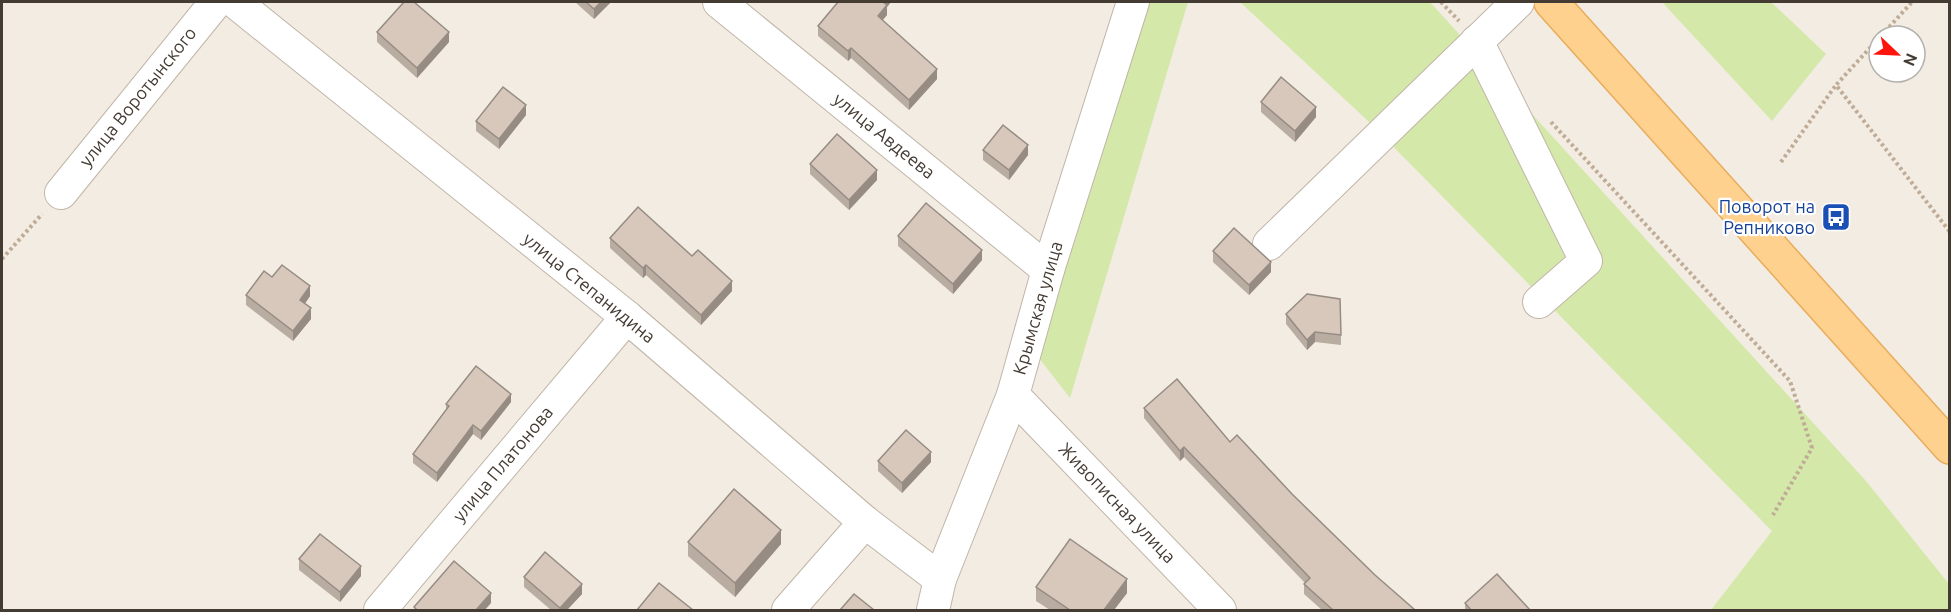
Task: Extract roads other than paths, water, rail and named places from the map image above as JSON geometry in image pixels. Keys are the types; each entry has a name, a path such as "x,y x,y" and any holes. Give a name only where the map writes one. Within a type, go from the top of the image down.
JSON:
{"main road":[{"path":"1551,2 1948,441"}],"street":[{"name":"улица Воротынского","path":"61,193 216,2"},
{"name":"улица Степанидина","path":"235,2 627,317 865,522 940,579"},
{"name":"улица Авдеева","path":"719,2 1048,270"},
{"name":"Крымская улица","path":"933,610 940,579 1013,395 1048,270 1133,2"},
{"path":"1269,244 1518,2"},
{"path":"1477,41 1586,261 1539,302"},
{"name":"улица Платонова","path":"380,610 627,317"},
{"name":"Живописная улица","path":"1013,395 1220,610"},
{"path":"789,610 865,522"}],"place":[{"name":"Поворот на Репниково","path":"1836,217"}]}
